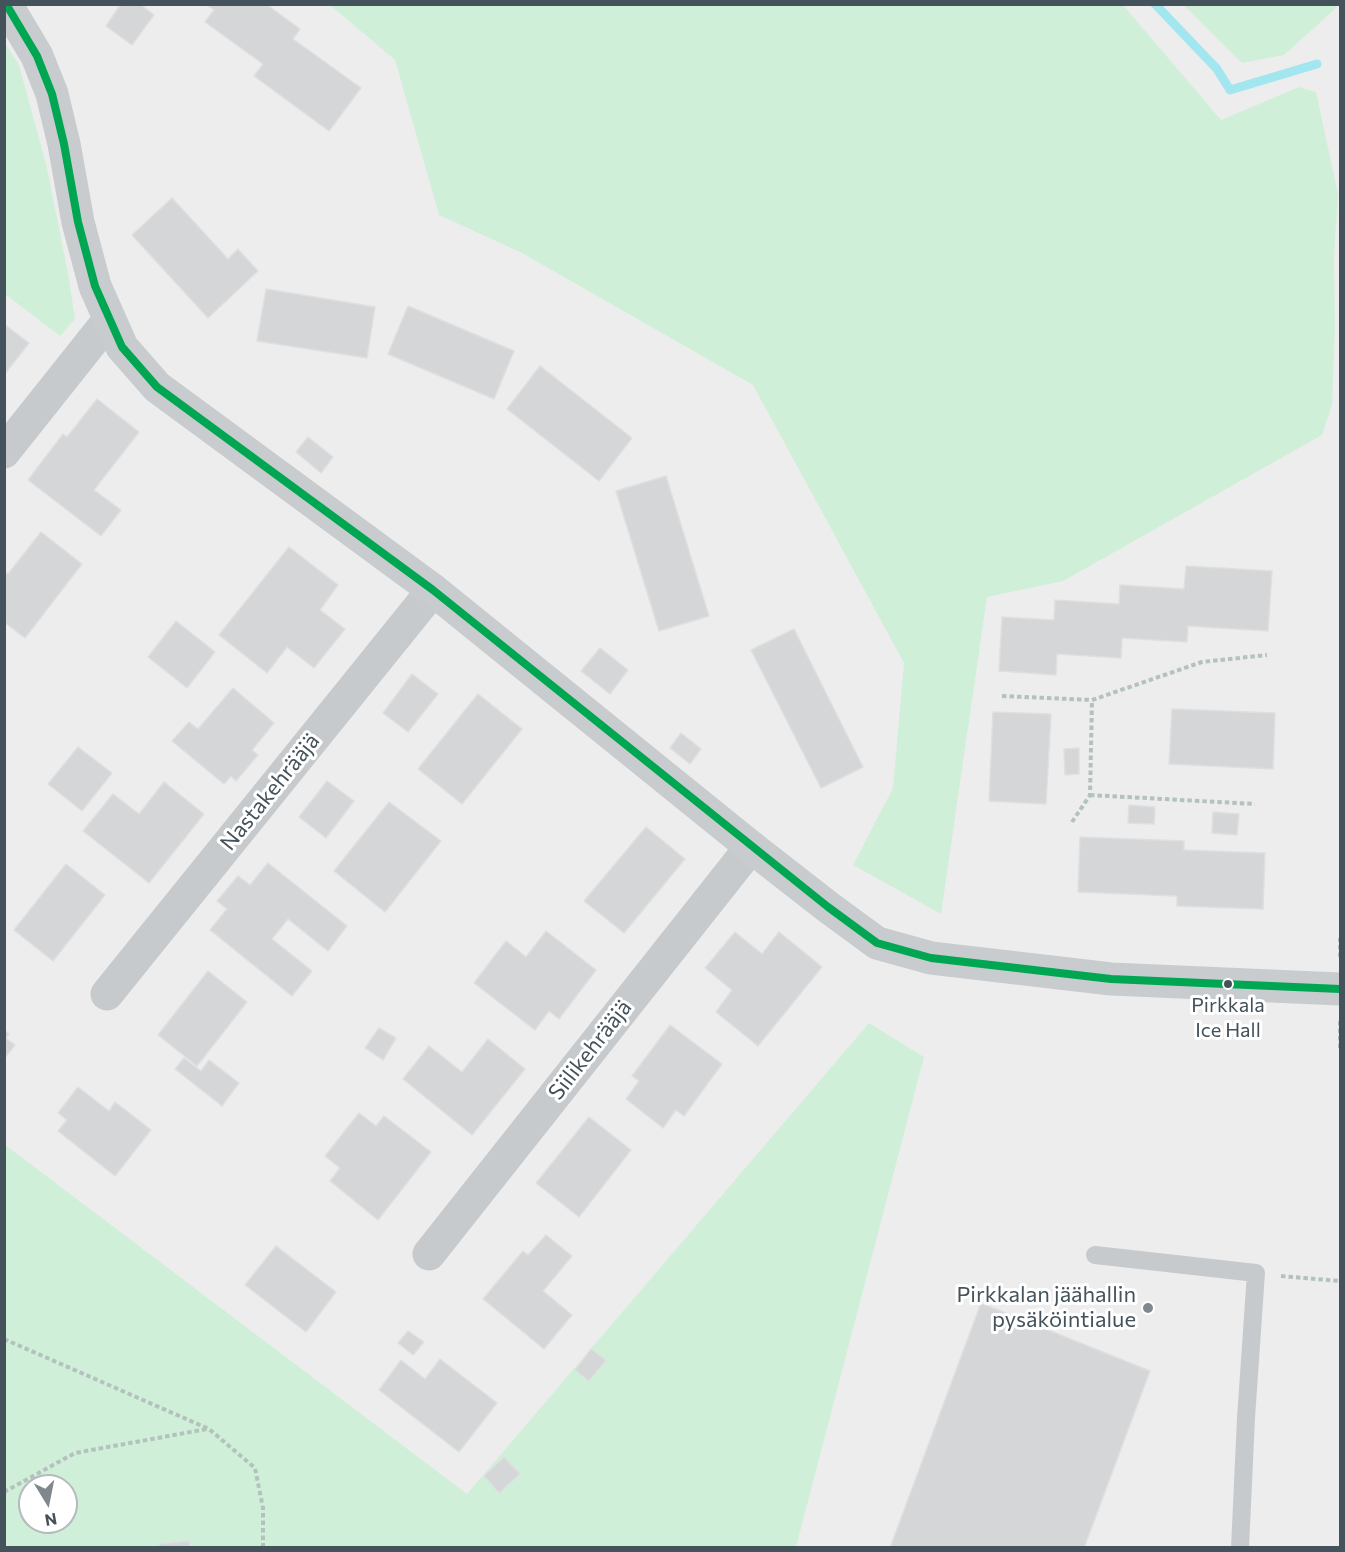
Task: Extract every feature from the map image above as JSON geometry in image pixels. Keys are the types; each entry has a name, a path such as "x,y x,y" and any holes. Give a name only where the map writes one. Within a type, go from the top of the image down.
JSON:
{"street":[{"path":"6,4 37,56 52,94 64,144 78,222 95,286 122,347 157,387 433,590 751,847 877,943 931,958 1112,979 1341,989"},
{"path":"4,452 109,320"},
{"name":"Nastakehrääjä","path":"107,994 433,590"},
{"name":"Siilikehrääjä","path":"429,1254 751,847"}],"lane":[{"path":"1095,1255 1256,1273 1240,1548"}],"path":[{"path":"1002,696 1092,700 1202,662 1267,655"},
{"path":"1072,822 1090,795 1092,700"},
{"path":"1090,795 1255,804"},
{"path":"1256,1273 1341,1281"},
{"path":"4,1339 209,1429 255,1468 263,1508 263,1548"},
{"path":"4,1492 75,1453 209,1429"}],"green space":[{"path":"330,5 1123,5 1221,120 1299,87 1316,92 1338,194 1334,257 1335,329 1332,405 1322,435 1063,581 987,597 941,914 853,865 893,788 904,663 753,385 522,253 439,215 395,60"},
{"path":"1184,5 1336,5 1335,9 1284,55 1242,63"},
{"path":"5,43 19,65 47,168 68,273 75,319 60,336 5,294"},
{"path":"869,1023 924,1057 796,1547 5,1547 4,1144 467,1494"}],"building":[{"path":"121,4 140,4 154,15 132,45 106,26"},
{"path":"206,4 266,4 300,29 293,39 361,88 329,131 254,76 263,64 205,22 214,10"},
{"path":"172,198 228,259 238,249 258,271 208,318 132,235"},
{"path":"266,289 375,307 367,358 257,341"},
{"path":"408,306 514,351 494,399 388,354"},
{"path":"4,324 29,343 4,375"},
{"path":"540,366 632,438 599,481 507,409"},
{"path":"97,399 139,432 94,490 121,510 101,536 28,480 63,434 67,437"},
{"path":"308,437 333,457 321,473 296,452"},
{"path":"666,476 709,616 659,631 616,491"},
{"path":"41,532 82,564 25,638 4,622 4,571 8,574"},
{"path":"289,547 338,585 320,610 345,629 314,668 287,647 267,673 219,635"},
{"path":"1186,566 1272,571 1268,631 1188,626 1187,642 1122,638 1121,658 1057,654 1056,675 999,671 1002,617 1054,620 1055,600 1119,604 1120,585 1184,589"},
{"path":"176,621 215,652 187,688 148,657"},
{"path":"794,629 863,767 821,788 751,650"},
{"path":"600,648 628,670 610,694 581,671"},
{"path":"412,674 438,694 408,732 383,713"},
{"path":"233,688 274,723 252,750 258,755 236,781 231,776 224,784 172,741 189,722 198,729"},
{"path":"478,694 522,729 462,804 418,769"},
{"path":"1172,709 1275,713 1273,769 1169,764"},
{"path":"993,712 1051,714 1046,804 989,801"},
{"path":"681,733 701,749 690,764 670,748"},
{"path":"78,747 112,773 82,811 48,784"},
{"path":"1079,748 1079,774 1065,775 1064,749"},
{"path":"327,781 354,801 326,838 299,817"},
{"path":"164,782 204,814 149,883 83,831 113,794 139,814"},
{"path":"389,802 441,841 385,912 334,871"},
{"path":"1129,805 1155,807 1154,824 1128,823"},
{"path":"1213,812 1239,814 1237,835 1212,833"},
{"path":"646,827 685,859 624,933 584,901"},
{"path":"1080,837 1184,841 1184,850 1265,853 1263,909 1177,906 1177,896 1078,892"},
{"path":"268,863 347,926 328,951 288,919 272,939 312,971 292,996 210,930 227,909 217,901 238,876 250,885"},
{"path":"66,864 105,895 53,961 14,930"},
{"path":"546,931 596,970 559,1019 549,1011 535,1030 474,983 506,941 526,957"},
{"path":"735,932 762,954 779,932 822,967 758,1046 716,1012 732,990 705,968"},
{"path":"208,971 247,1002 197,1066 158,1035"},
{"path":"670,1025 722,1064 684,1116 676,1110 663,1128 626,1099 639,1081 632,1076"},
{"path":"379,1028 396,1038 383,1060 365,1048"},
{"path":"4,1030 9,1034 6,1038 15,1045 4,1059"},
{"path":"488,1039 525,1069 472,1135 403,1079 429,1046 462,1072"},
{"path":"184,1058 201,1071 209,1060 239,1083 222,1106 175,1069"},
{"path":"78,1087 109,1111 115,1102 151,1130 115,1176 58,1131 67,1120 58,1113"},
{"path":"359,1113 376,1126 384,1116 431,1152 378,1220 330,1181 340,1168 325,1156"},
{"path":"589,1117 631,1150 579,1217 536,1183"},
{"path":"546,1235 572,1256 543,1291 572,1315 544,1349 483,1299 523,1251 528,1255"},
{"path":"276,1246 336,1292 306,1332 245,1285"},
{"path":"981,1303 1150,1371 1084,1548 890,1548"},
{"path":"408,1331 424,1342 413,1355 398,1343"},
{"path":"591,1349 606,1360 589,1381 575,1370"},
{"path":"440,1359 497,1403 459,1452 379,1390 401,1360 425,1379"},
{"path":"504,1457 520,1474 499,1493 484,1476"},
{"path":"189,1541 190,1548 159,1548 159,1544"}],"waterway":[{"path":"1155,4 1217,69 1230,90 1317,64"}],"transit line":[{"path":"6,4 37,56 52,94 64,144 78,222 95,286 122,347 157,387 433,590 828,907 877,943 931,958 1111,979 1340,989"}],"place":[{"name":"Pirkkala Ice Hall","path":"1228,984"},
{"name":"Pirkkalan jäähallin pysäköintialue","path":"1148,1308"}]}
